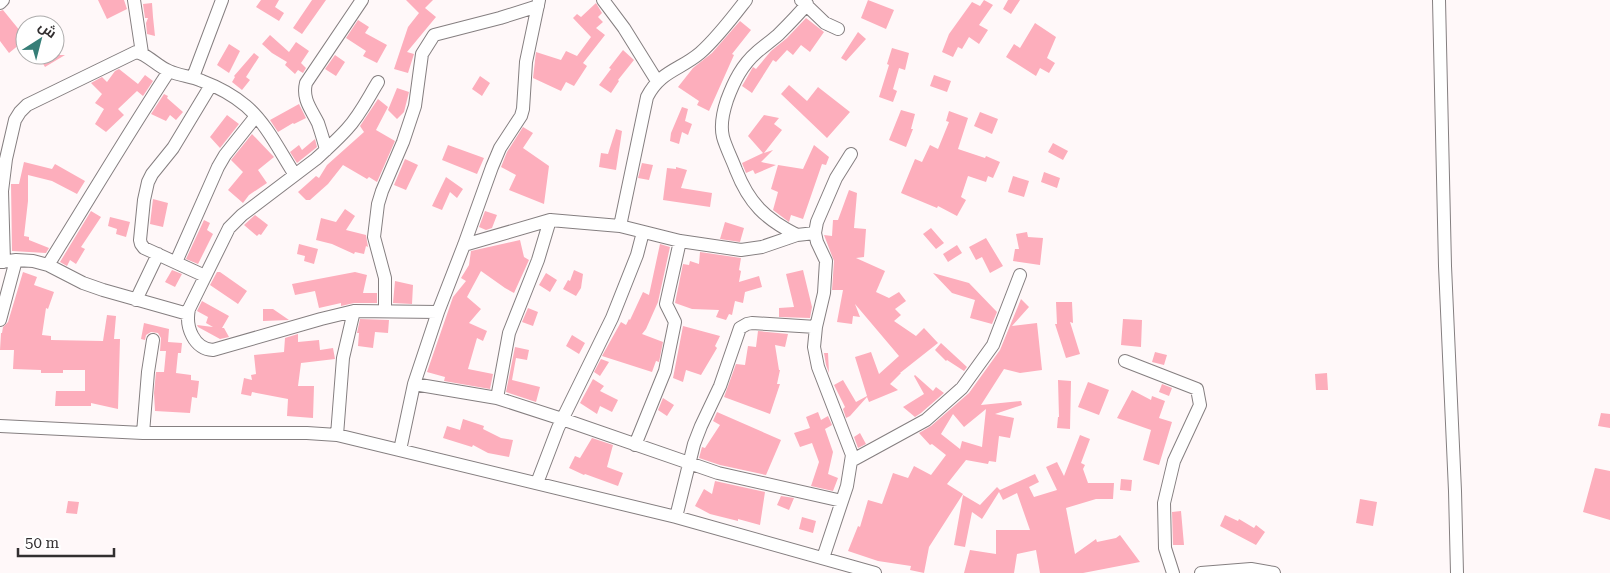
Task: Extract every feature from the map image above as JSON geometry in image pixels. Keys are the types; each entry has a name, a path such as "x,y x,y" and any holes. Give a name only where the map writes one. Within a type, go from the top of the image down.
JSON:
{"street":[{"path":"0,3 3,0"},
{"path":"134,0 142,53 169,71 193,77 236,98 256,116 295,175"},
{"path":"193,77 222,0"},
{"path":"326,150 318,123 305,98 304,90 306,82 362,0"},
{"path":"603,0 624,28 657,81"},
{"path":"620,226 647,97 657,81 699,53 746,0"},
{"path":"1439,0 1445,266 1457,573"},
{"path":"797,235 770,220 751,200 742,184 723,137 723,114 740,71 752,56 782,31 804,2 826,23 838,29"},
{"path":"400,450 414,384 438,312 500,148 521,116 526,62 538,3"},
{"path":"385,310 386,278 374,237 378,204 415,106 422,54 434,36 500,18 538,3"},
{"path":"0,320 7,261 3,178 15,120 28,105 133,54 142,53"},
{"path":"48,265 169,71"},
{"path":"378,82 348,128 326,150 235,221 224,236 205,276 188,314 188,324 197,344 201,348 213,350 354,311 438,312"},
{"path":"205,276 144,248 140,242 145,191 152,174 169,155 211,85"},
{"path":"176,262 224,155 256,116"},
{"path":"822,558 847,486 852,455 818,366 814,347 816,326 824,293 826,261 815,233 817,222 836,178 851,154"},
{"path":"464,245 550,220 620,226 680,241 741,250 762,247 797,235 815,233"},
{"path":"497,398 508,333 538,260 550,220"},
{"path":"537,483 562,419 608,329 637,255 643,232"},
{"path":"635,445 665,371 675,322 666,304 680,241"},
{"path":"136,300 158,254"},
{"path":"7,261 32,261 48,265 83,283 188,314"},
{"path":"851,461 926,420 962,388 993,346 1020,275"},
{"path":"336,435 344,358 354,311"},
{"path":"676,517 688,463 697,435 720,386 740,328 752,323 816,326"},
{"path":"143,433 148,372 153,340"},
{"path":"1125,361 1197,389 1200,405 1174,461 1164,503 1165,548 1173,573"},
{"path":"414,384 497,398 718,473 842,500"},
{"path":"0,426 143,433 308,432 336,435 676,517 875,573"},
{"path":"1201,573 1251,569 1274,573"}],"building":[{"path":"98,0 124,0 127,9 107,19"},
{"path":"261,0 279,0 275,7 284,13 279,21 256,7"},
{"path":"312,0 326,0 302,34 293,28"},
{"path":"406,0 433,0 425,8 436,17 407,52 414,54 408,73 394,69 408,27 419,13"},
{"path":"868,0 894,10 886,29 861,18"},
{"path":"984,0 993,5 979,25 988,30 979,44 969,37 962,49 958,47 953,57 942,52 949,34 972,2 980,6"},
{"path":"1008,0 1020,0 1011,14 1003,9"},
{"path":"152,3 155,36 147,34 146,23 148,18 145,18 143,4"},
{"path":"596,3 602,13 598,17 603,22 596,28 605,35 583,63 587,66 574,86 566,82 561,91 533,78 536,52 561,60 566,51 577,56 591,37 573,18 577,14 581,17"},
{"path":"3,10 15,25 15,48 9,53 0,41 0,11"},
{"path":"806,18 824,32 810,52 801,45 793,55 787,50 776,62 773,60 752,93 742,86 753,67 756,69 771,51 787,38"},
{"path":"358,20 369,27 365,33 387,45 377,63 363,56 366,51 346,38"},
{"path":"740,21 751,30 732,54 734,55 709,111 697,105 699,101 678,87 693,68 712,53"},
{"path":"1035,23 1056,37 1047,58 1055,63 1049,73 1040,68 1036,76 1006,57 1014,44 1020,48"},
{"path":"858,32 866,39 846,61 841,58"},
{"path":"270,35 289,52 296,42 309,51 301,63 306,68 303,73 298,70 295,74 285,65 287,62 262,44"},
{"path":"229,44 240,51 229,73 217,65"},
{"path":"892,48 909,53 905,70 899,68 893,89 897,91 893,102 879,97"},
{"path":"623,50 634,60 618,80 611,93 599,85"},
{"path":"254,53 259,57 246,77 250,80 242,90 232,82 234,76"},
{"path":"335,55 345,62 336,76 325,69"},
{"path":"119,69 138,84 145,75 153,81 143,96 137,91 118,109 124,115 106,132 95,124 104,109 95,103 102,94 91,83 102,77 107,82 115,71"},
{"path":"934,75 951,81 947,92 930,86"},
{"path":"480,76 490,83 482,96 472,89"},
{"path":"789,85 807,101 818,87 850,112 827,138 781,94"},
{"path":"397,88 409,92 404,112 397,119 388,110"},
{"path":"164,94 183,112 176,120 170,115 166,121 151,114"},
{"path":"378,99 388,107 376,130 395,141 377,182 369,177 367,179 343,165 328,184 310,200 306,200 298,192 316,176 319,178 327,165 364,132 360,126"},
{"path":"299,104 306,118 278,132 270,120"},
{"path":"682,107 688,109 685,121 692,124 688,135 682,132 679,144 670,141 671,133"},
{"path":"901,110 915,114 911,129 913,129 906,147 889,140"},
{"path":"949,111 968,118 958,149 985,158 986,156 1000,162 993,178 988,176 986,182 968,176 961,197 966,200 957,216 938,206 937,208 901,193 915,159 922,162 930,145 938,149 949,122 946,121"},
{"path":"980,112 998,119 992,134 974,126"},
{"path":"227,115 239,124 220,148 210,137"},
{"path":"764,115 779,118 774,124 782,130 764,153 773,150 761,162 776,165 755,174 753,170 746,173 742,163 763,153 748,136"},
{"path":"523,127 533,133 523,148 549,166 544,204 509,190 516,175 501,167 507,152"},
{"path":"616,129 622,131 616,170 599,167 601,153 608,154"},
{"path":"252,134 274,157 258,170 267,183 249,195 243,203 228,190 243,172 231,160"},
{"path":"315,139 317,147 297,163 290,152 299,145 302,150"},
{"path":"1053,143 1068,151 1063,160 1048,152"},
{"path":"448,145 484,158 477,174 442,160"},
{"path":"814,145 829,157 826,165 822,164 803,219 791,215 789,222 773,210 778,192 771,189 778,165 803,169"},
{"path":"405,159 418,165 406,190 394,185"},
{"path":"24,162 52,169 55,164 85,181 77,194 52,181 28,175 28,201 24,236 49,248 46,253 12,251 11,184 19,184"},
{"path":"642,163 653,165 649,180 638,178"},
{"path":"676,167 687,170 681,188 712,193 710,207 663,200 667,168 676,169"},
{"path":"1044,172 1060,178 1057,188 1041,182"},
{"path":"1013,176 1029,181 1024,197 1008,192"},
{"path":"446,177 463,189 457,198 450,192 442,210 432,206"},
{"path":"849,190 857,193 854,228 866,229 864,257 856,258 885,271 876,292 889,298 899,292 906,301 895,309 901,315 894,321 916,336 924,328 938,343 900,373 890,384 898,390 869,402 867,397 846,418 843,409 845,407 834,385 843,380 856,402 867,396 855,357 871,352 879,374 899,356 855,304 860,317 853,316 852,324 837,322 843,290 832,290 834,261 824,235 832,236 833,220 838,220"},
{"path":"153,199 168,203 163,227 150,224"},
{"path":"345,209 355,216 346,230 366,235 368,247 366,246 364,254 355,252 354,254 332,244 316,240 321,218 336,222"},
{"path":"91,211 101,217 81,247 85,249 76,264 70,260 67,266 60,262"},
{"path":"485,211 497,215 492,228 486,230 479,227"},
{"path":"255,215 268,225 261,235 257,236 244,225"},
{"path":"110,217 130,222 126,237 116,234 117,229 108,226"},
{"path":"204,220 210,223 207,230 213,234 198,264 186,259"},
{"path":"725,222 744,228 740,242 720,239"},
{"path":"931,228 944,243 936,249 923,234"},
{"path":"1027,232 1028,237 1043,238 1040,265 1013,261 1015,249 1019,249 1016,234"},
{"path":"986,238 1003,266 990,273 982,257 976,260 969,247"},
{"path":"520,240 524,257 529,260 514,293 481,271 467,297 481,309 469,323 487,331 483,341 477,338 468,369 493,374 490,389 444,381 445,377 427,372 453,297 466,281 461,278 469,265 471,251"},
{"path":"299,244 318,249 314,264 304,261 305,256 297,254"},
{"path":"660,244 670,247 658,302 642,334 663,342 659,362 656,361 652,372 602,356 621,322 626,325 630,320 643,292 649,295"},
{"path":"957,245 962,253 948,262 943,254"},
{"path":"700,252 741,258 739,282 759,276 762,287 745,292 743,303 735,301 732,315 729,314 726,320 716,317 719,310 692,309 675,303 683,264 689,265 690,261 699,264"},
{"path":"172,270 182,274 175,287 165,282"},
{"path":"574,270 583,274 581,288 576,296 563,289 568,280 570,281"},
{"path":"803,270 812,307 810,318 779,317 779,308 794,307 786,274"},
{"path":"23,272 37,277 34,285 54,292 48,309 46,308 42,335 51,336 51,340 103,341 107,315 116,316 114,339 120,339 118,409 91,403 91,406 55,406 56,391 85,391 85,370 41,373 41,370 13,369 14,350 0,350 1,333 3,327 8,322"},
{"path":"217,272 220,272 247,291 238,304 210,285"},
{"path":"355,272 367,275 363,293 377,293 377,303 354,303 341,306 341,303 319,308 315,291 295,295 292,284"},
{"path":"546,273 557,280 550,292 539,285"},
{"path":"933,273 969,283 997,312 992,324 970,318 975,300 952,293"},
{"path":"395,281 413,285 412,304 393,303"},
{"path":"1021,299 1029,307 1012,326 1037,323 1042,370 1020,373 1004,369 981,405 1021,401 1022,405 995,414 1014,418 1010,438 999,436 996,462 989,461 988,464 966,460 947,484 963,494 929,547 924,573 910,570 911,566 878,561 848,551 858,526 860,527 868,500 882,504 893,473 908,478 914,466 931,475 946,455 932,444 930,445 919,433 931,426 969,393 1000,350","holes":["986,409 982,447 962,441 960,449 941,434 953,414 964,427"]},
{"path":"202,301 229,316 222,328 224,328 229,337 220,339 198,327 197,325 213,327 206,323 208,317 197,311"},
{"path":"1056,302 1072,302 1073,323 1070,322 1080,354 1066,358 1055,324 1057,324"},
{"path":"528,308 538,312 533,326 522,322"},
{"path":"263,309 273,309 289,320 263,321"},
{"path":"360,319 389,320 388,333 375,332 373,348 358,346 359,333 357,333"},
{"path":"1123,319 1142,320 1141,347 1121,345"},
{"path":"144,323 169,329 168,342 182,343 181,353 178,353 176,373 191,375 191,380 199,381 197,398 192,397 190,413 155,411 156,372 164,372 166,351 160,351 161,338 158,333 151,332 146,335 145,340 141,339"},
{"path":"683,326 720,336 715,346 717,348 701,375 686,370 683,382 673,378"},
{"path":"758,331 788,334 785,347 775,345 780,370 777,384 780,384 770,414 724,397 736,364 745,365 748,346 756,347"},
{"path":"298,334 298,342 319,340 320,350 333,348 335,359 301,363 298,386 314,386 313,418 287,416 288,399 252,392 251,396 241,394 244,378 252,380 251,375 256,374 254,355 284,352 285,338"},
{"path":"572,335 585,343 579,354 566,346"},
{"path":"941,343 967,367 964,371 946,361 935,350"},
{"path":"515,347 529,350 527,360 516,358 512,380 540,387 536,402 506,392"},
{"path":"1155,352 1167,355 1164,365 1152,362"},
{"path":"824,353 828,353 829,373 826,365"},
{"path":"601,359 609,362 600,376 594,372"},
{"path":"1327,373 1328,390 1316,390 1315,374"},
{"path":"915,375 933,391 936,387 944,393 915,417 903,407 924,394"},
{"path":"593,379 604,386 600,391 618,400 612,412 600,406 597,414 580,403"},
{"path":"1058,380 1071,381 1070,429 1057,428 1059,417"},
{"path":"1088,382 1109,390 1099,415 1078,407"},
{"path":"1162,384 1172,388 1169,396 1159,392"},
{"path":"1132,390 1151,400 1152,396 1165,401 1159,418 1172,422 1159,465 1143,460 1151,430 1117,418"},
{"path":"663,398 674,405 667,416 658,410"},
{"path":"717,412 781,440 766,475 720,465 699,458 702,447 705,448 720,425 713,421"},
{"path":"818,412 821,420 828,416 832,425 825,429 833,452 828,474 838,478 833,491 811,486 819,462 812,443 800,447 794,433 810,428 806,417"},
{"path":"1601,413 1610,414 1610,428 1598,426"},
{"path":"463,419 484,426 483,429 501,438 513,440 509,457 488,453 473,445 472,447 443,438 447,426 460,430"},
{"path":"860,433 866,444 858,448 854,437"},
{"path":"1080,435 1090,439 1081,463 1085,465 1083,469 1088,483 1114,483 1113,499 1096,499 1066,508 1075,554 1096,539 1097,542 1116,538 1120,535 1140,562 1083,573 1040,573 1036,550 1017,554 1014,573 964,573 970,550 996,554 996,530 1030,530 1017,493 1003,500 999,492 982,519 972,512 965,547 954,545 963,495 980,505 997,487 1000,490 1035,474 1039,482 1029,487 1034,497 1057,490 1046,467 1057,462 1064,476"},
{"path":"592,438 613,445 607,467 623,473 618,486 569,468 575,456 580,458"},
{"path":"1595,468 1610,471 1610,520 1583,512"},
{"path":"1121,479 1132,480 1131,491 1120,490"},
{"path":"715,481 765,492 760,525 710,514 695,506 704,489 712,494"},
{"path":"781,496 794,498 789,510 777,505"},
{"path":"1360,499 1377,502 1373,526 1356,523"},
{"path":"68,501 79,502 77,514 66,513"},
{"path":"1181,511 1184,545 1173,545 1172,512"},
{"path":"1225,515 1238,521 1239,519 1254,528 1256,525 1265,532 1256,545 1220,526"},
{"path":"802,517 816,521 813,533 799,529"}]}
